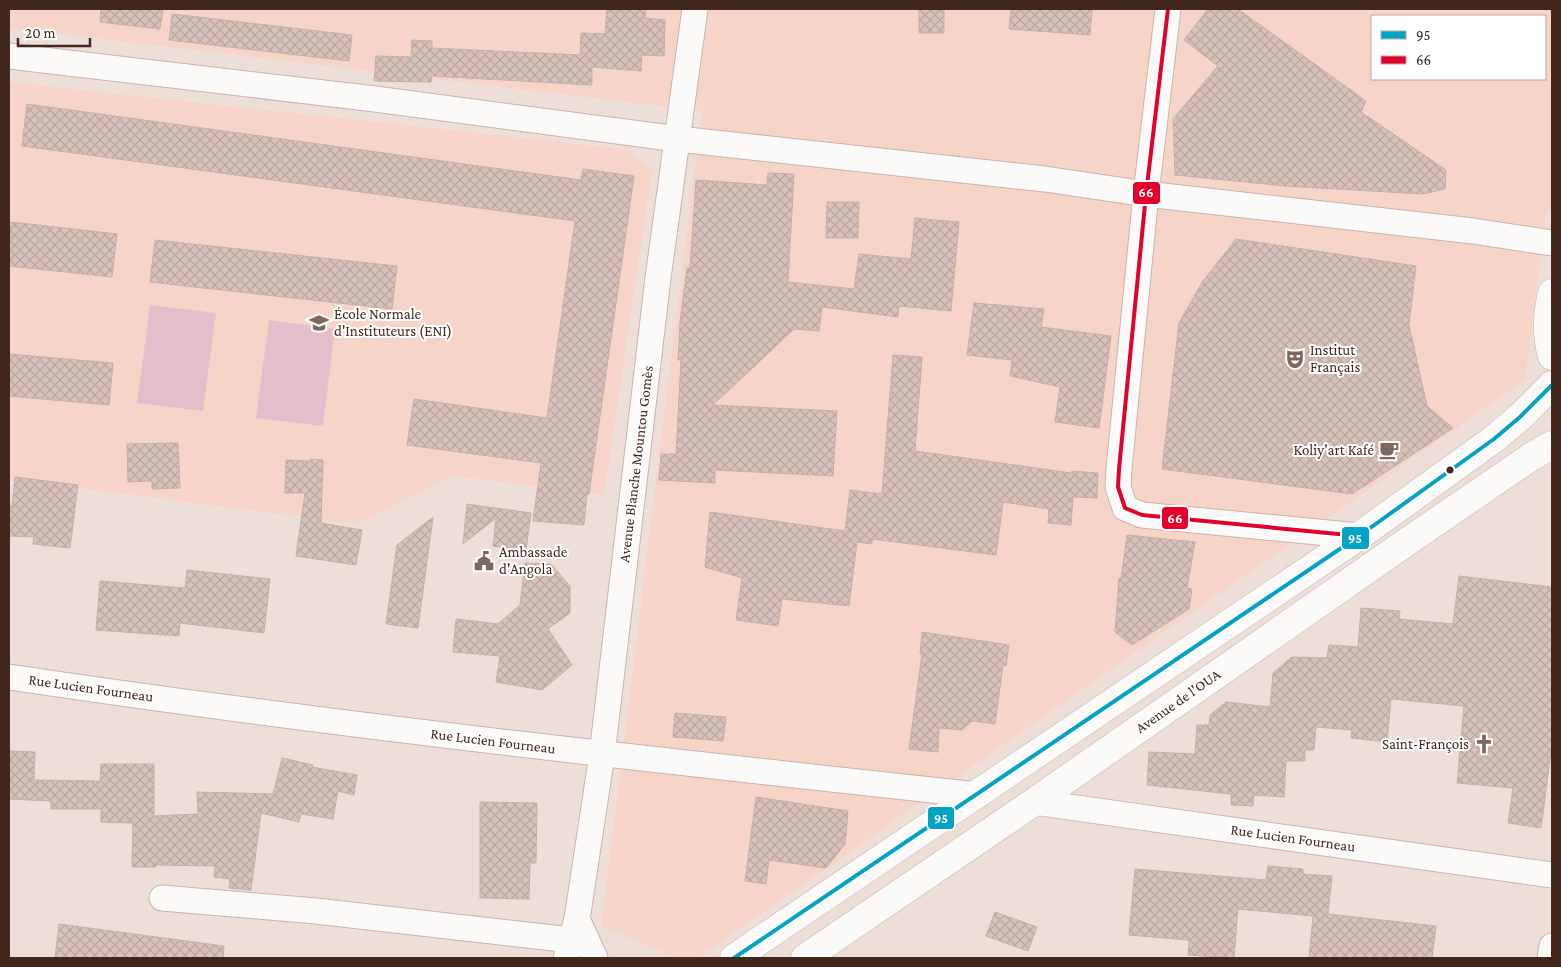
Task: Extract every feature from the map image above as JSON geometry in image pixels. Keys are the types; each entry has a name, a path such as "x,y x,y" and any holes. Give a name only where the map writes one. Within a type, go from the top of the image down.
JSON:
{"main road":[{"path":"1552,293 1548,310 1549,344 1552,356"},
{"path":"734,958 1360,536 1494,438 1520,417 1552,385"},
{"name":"Avenue de l'OUA","path":"805,958 1034,802 1410,539 1531,457 1552,445"}],"street":[{"name":"Avenue Blanche Mountou Gomès","path":"571,939 602,755 657,288 695,9"},
{"path":"1168,9 1146,194 1119,469 1118,487 1125,508 1150,516 1360,536"},
{"path":"9,56 375,99 678,139 929,166 1146,194 1473,231 1552,243"},
{"name":"Rue Lucien Fourneau","path":"9,677 602,755 978,795"},
{"name":"Rue Lucien Fourneau","path":"1034,802 1552,875"},
{"path":"162,898 316,911 571,939 595,958"},
{"path":"1550,958 1552,946"}],"shaded area":[{"path":"9,9 1552,9 1552,206 1546,214 1525,380 698,958 679,958 601,927 702,111 9,28"},
{"name":"École Normale d'Instituteurs (ENI)","path":"9,82 624,149 652,170 604,495 452,476 357,524 9,479"},
{"path":"150,305 216,313 203,411 137,403"},
{"path":"269,320 335,329 323,426 256,418"}],"building":[{"path":"101,9 163,9 160,29 100,22"},
{"path":"607,9 646,9 645,18 665,20 664,56 642,55 641,71 592,67 592,85 432,76 431,82 374,81 376,56 411,57 412,40 432,41 432,48 580,55 581,33 605,34"},
{"path":"919,9 944,9 944,33 919,33"},
{"path":"1011,9 1092,9 1090,35 1009,29"},
{"path":"1208,9 1238,9 1366,101 1361,112 1446,170 1445,189 1423,194 1285,186 1175,175 1173,119 1218,66 1184,40"},
{"path":"172,14 352,35 349,61 169,40"},
{"path":"27,104 581,180 583,169 634,176 584,525 533,521 541,463 407,445 414,399 547,418 575,221 22,146"},
{"path":"768,173 794,174 788,282 854,289 859,254 911,259 915,218 959,222 951,311 899,306 898,317 822,307 819,331 794,329 713,405 837,411 833,476 715,470 715,483 659,480 661,454 676,454 681,360 678,360 680,322 687,268 690,268 696,180 767,185"},
{"path":"827,202 859,202 858,238 826,238"},
{"path":"11,222 117,234 112,277 9,266"},
{"name":"Institut Français","path":"1236,239 1416,266 1409,325 1427,406 1453,428 1352,494 1162,469 1179,323 1203,281"},
{"path":"155,240 397,266 392,309 150,282"},
{"path":"974,303 1044,309 1041,327 1111,336 1099,428 1055,422 1060,387 1010,376 1012,360 967,355"},
{"path":"9,354 113,363 109,405 9,396"},
{"path":"893,355 922,357 915,451 1072,473 1072,471 1098,473 1097,498 1073,497 1071,525 1048,523 1049,509 1003,502 996,555 872,539 872,544 857,542 849,606 782,599 778,626 736,620 742,578 705,567 710,512 845,531 850,490 882,494"},
{"path":"178,443 180,488 152,489 152,481 128,482 127,444"},
{"path":"310,459 323,460 321,523 362,530 356,565 296,556 305,493 285,493 286,460 310,461"},
{"path":"15,477 78,485 70,548 33,544 34,537 9,536 9,506 12,506"},
{"path":"467,504 531,513 526,550 493,546 496,518 463,544"},
{"path":"433,517 418,628 386,624 397,545"},
{"path":"1127,535 1195,542 1187,588 1192,589 1189,609 1132,645 1115,632 1119,578 1121,579"},
{"path":"525,563 551,564 570,586 570,613 548,629 572,665 542,690 496,682 500,656 453,652 456,619 498,624 520,605"},
{"path":"187,570 270,579 264,633 180,623 179,636 96,630 100,581 185,588"},
{"path":"1459,576 1552,587 1552,744 1541,828 1508,823 1513,788 1457,783 1464,706 1391,699 1387,742 1351,738 1352,730 1316,727 1314,750 1305,750 1305,761 1286,761 1284,797 1254,795 1253,806 1231,805 1231,794 1147,785 1149,752 1195,754 1197,725 1209,725 1210,715 1226,702 1270,707 1273,673 1292,657 1327,658 1329,645 1358,647 1361,608 1400,611 1399,619 1453,624"},
{"path":"922,632 1009,645 1006,666 1003,665 995,724 972,721 962,730 939,728 938,752 909,749 922,654 920,654"},
{"path":"675,713 726,717 723,741 673,737"},
{"path":"9,751 35,752 34,780 100,781 101,764 154,764 154,816 198,814 197,792 273,794 282,758 313,765 312,767 357,775 354,795 338,791 333,819 301,814 299,822 261,813 251,890 229,888 230,879 214,877 215,866 156,865 156,867 132,867 133,823 101,822 101,809 51,809 51,801 9,799"},
{"path":"756,797 848,811 845,844 826,868 769,860 766,884 745,881"},
{"path":"480,802 537,803 536,863 530,863 529,899 480,898"},
{"path":"1268,866 1303,869 1303,874 1332,876 1328,914 1436,926 1432,958 1309,958 1313,916 1238,909 1234,958 1188,955 1189,940 1129,935 1135,869 1266,880"},
{"path":"995,912 1037,927 1028,951 986,936"},
{"path":"59,924 224,946 223,958 55,958"}],"transit line":[{"name":"66","path":"1168,9 1146,194 1119,469 1118,487 1125,508 1142,515 1359,536"},
{"name":"95","path":"734,958 1359,536 1494,439 1520,417 1552,385"}],"place":[{"name":"École Normale d'Instituteurs (ENI)","path":"319,323"},
{"name":"Institut Français","path":"1295,359"},
{"name":"Koliy'art Kafé","path":"1389,450"},
{"name":"Ambassade d'Angola","path":"484,561"},
{"name":"Saint-François","path":"1484,744"}]}
